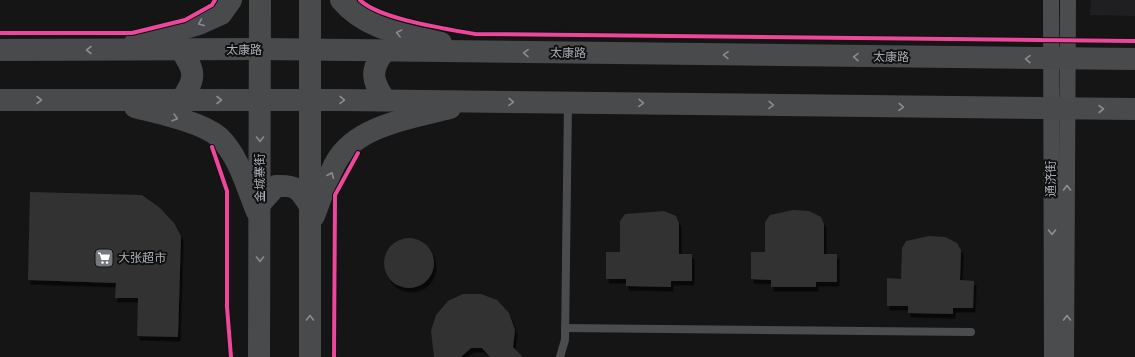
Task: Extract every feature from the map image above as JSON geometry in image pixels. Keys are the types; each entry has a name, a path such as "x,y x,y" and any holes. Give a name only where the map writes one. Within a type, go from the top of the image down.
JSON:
{"main road":[{"path":"110,50 199,24 221,14 231,0"},
{"name":"金城寨街","path":"260,0 260,357"},
{"path":"310,0 310,357"},
{"path":"341,0 352,13 379,28 477,52"},
{"name":"太康路","path":"0,50 260,49 1135,59"},
{"path":"181,50 192,66 191,85 182,100"},
{"path":"385,51 376,62 374,84 385,100"},
{"path":"0,100 385,100 1135,109"},
{"path":"110,100 194,123 219,137 234,158 260,212"},
{"path":"310,215 337,161 353,141 376,129 472,101"},
{"path":"260,212 276,186 288,185 299,190 310,215"}],"street":[{"name":"通济街","path":"1051,0 1059,59 1052,357"},
{"name":"通济街","path":"1059,59 1068,0"},
{"name":"通济街","path":"1059,109 1066,357"}],"lane":[{"path":"560,357 565,340 568,102"},
{"path":"565,328 970,332"}],"shaded area":[{"path":"1091,0 1135,0 1135,16 1090,15"}],"building":[{"name":"大张超市","path":"30,192 142,195 160,208 174,223 181,236 178,337 137,336 138,298 115,298 116,283 28,280"},
{"path":"793,210 809,211 821,217 824,224 824,254 837,254 837,282 816,282 816,287 771,287 771,280 751,279 751,252 765,252 765,222 770,215"},
{"path":"664,211 676,216 679,223 679,254 692,254 692,281 671,281 671,287 626,286 626,279 606,279 606,252 620,252 620,221 625,214"},
{"path":"929,236 945,237 957,243 961,250 960,280 974,281 973,308 953,308 953,314 908,313 908,306 887,306 887,278 901,279 902,248 906,241"},
{"path":"414,238 419,239 427,245 433,253 433,273 427,281 419,287 404,288 399,287 391,281 385,273 384,258 385,253 391,245 399,239"},
{"path":"463,294 481,294 497,300 509,313 515,330 513,347 523,357 490,357 482,348 471,348 461,357 434,357 431,331 436,315 448,301"}],"cycle path":[{"path":"0,33 132,33 185,20 212,5 215,0"},
{"path":"360,0 369,7 397,18 475,34 1135,41"},
{"path":"212,147 227,191 227,307 231,357"},
{"path":"334,357 335,195 358,153"}],"place":[{"name":"大张超市","path":"104,258"}]}
